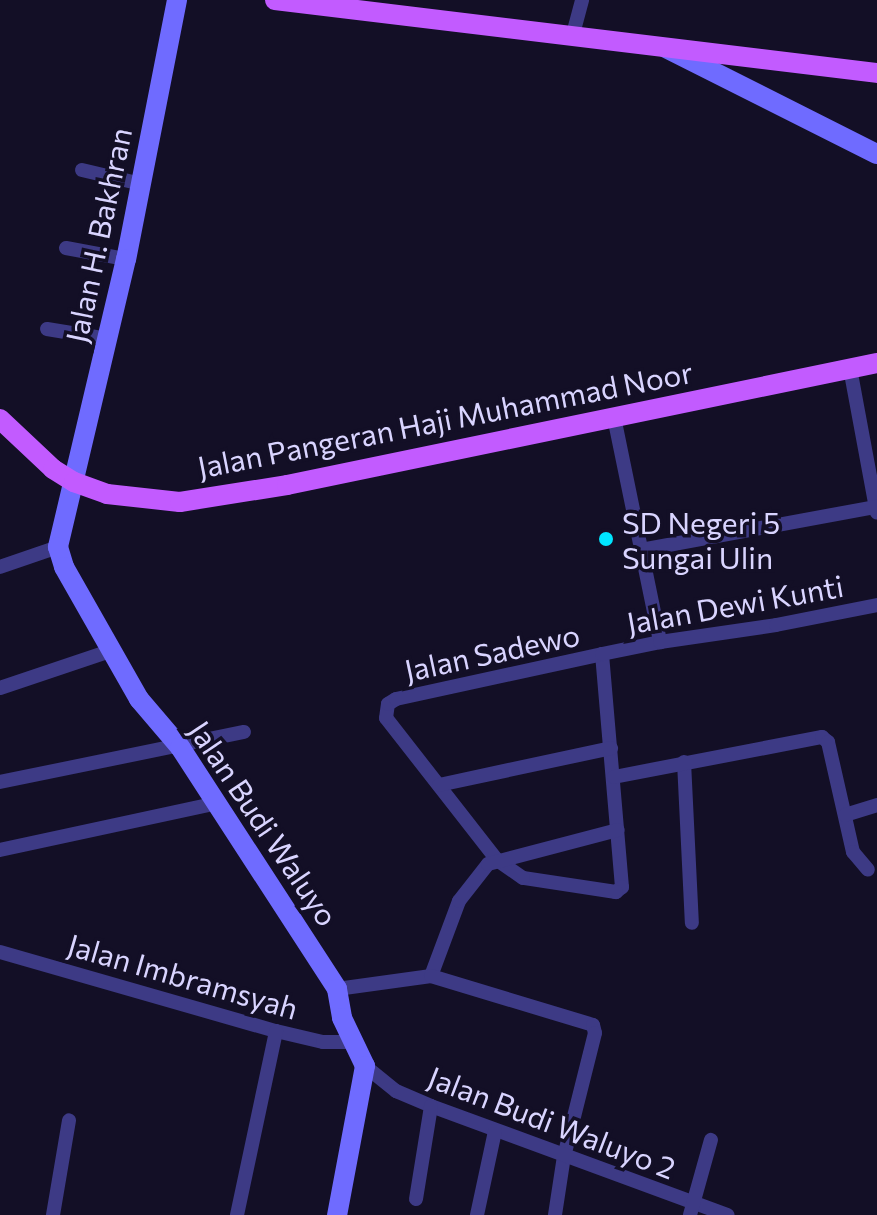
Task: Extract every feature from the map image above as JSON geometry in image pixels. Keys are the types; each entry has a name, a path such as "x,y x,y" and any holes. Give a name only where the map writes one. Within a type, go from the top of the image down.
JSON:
{"main road":[{"path":"275,0 385,6 660,46 877,73"},
{"name":"Jalan Pangeran Haji Muhammad Noor","path":"0,419 53,469 74,482 138,500 180,502 224,497 877,363"}],"street":[{"name":"Jalan H. Bakhran","path":"74,482 126,259 177,0"},
{"path":"573,34 582,0"},
{"path":"660,46 877,154"},
{"path":"743,87 736,72 739,64 760,58"},
{"path":"82,170 141,184"},
{"path":"66,248 126,259"},
{"path":"47,329 108,339"},
{"path":"641,550 876,510 850,368"},
{"path":"614,417 660,642"},
{"path":"0,567 58,547 74,482"},
{"name":"Jalan Budi Waluyo","path":"58,547 64,567 139,699 180,747 337,989 351,1042 365,1066"},
{"name":"Jalan Dewi Kunti","path":"602,654 877,605"},
{"path":"0,688 110,651"},
{"path":"431,976 459,901 480,871 497,860 618,830 602,654"},
{"name":"Jalan Sadewo","path":"602,654 388,704 386,718 497,860 514,873 532,880 616,892 622,887 618,830"},
{"path":"0,782 244,732"},
{"path":"614,777 822,737 828,742 857,859 868,870"},
{"path":"439,785 611,748"},
{"path":"684,762 692,923"},
{"path":"0,850 217,803"},
{"path":"845,815 877,805"},
{"name":"Jalan Imbramsyah","path":"0,952 276,1031 323,1042 351,1042"},
{"path":"337,989 431,976 589,1021 595,1033 564,1156 555,1215"},
{"path":"237,1215 276,1031"},
{"path":"337,1215 365,1066"},
{"name":"Jalan Budi Waluyo 2","path":"365,1066 396,1091 431,1106 564,1156 691,1209 728,1215"},
{"path":"416,1199 431,1106"},
{"path":"53,1215 69,1120"},
{"path":"477,1215 495,1131"},
{"path":"691,1209 711,1140"}],"place":[{"name":"SD Negeri 5 Sungai Ulin","path":"606,539"}]}
